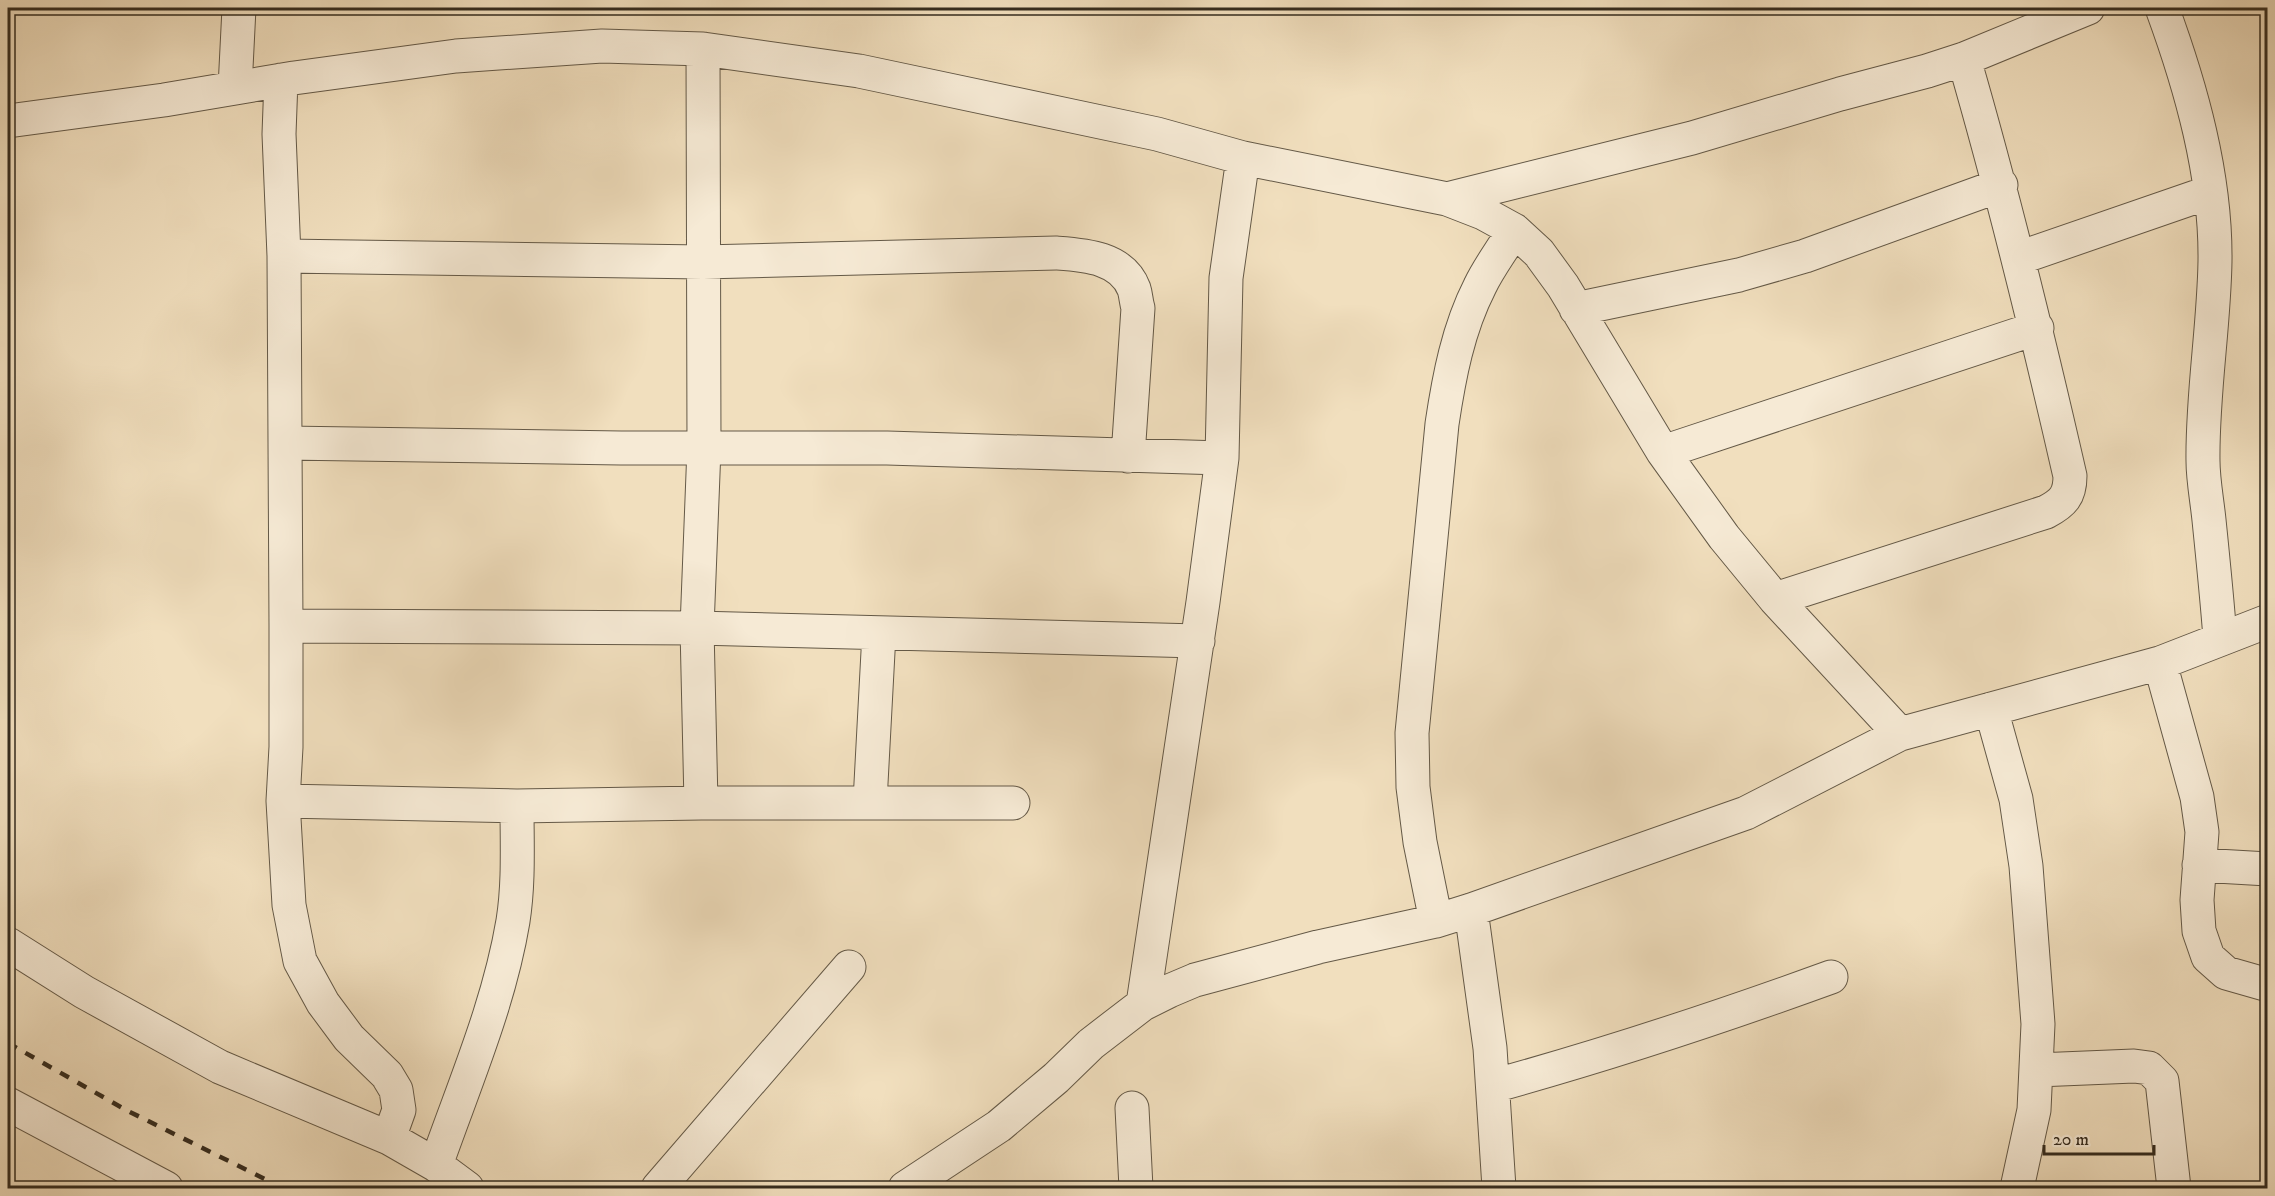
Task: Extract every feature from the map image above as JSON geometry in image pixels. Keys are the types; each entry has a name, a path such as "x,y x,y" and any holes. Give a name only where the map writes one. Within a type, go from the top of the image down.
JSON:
{"street":[{"path":"235,88 239,8"},
{"path":"1447,199 1692,138 1927,71 1964,59 2088,8"},
{"path":"2162,8 2181,59 2202,145 2210,192 2215,258 2203,462 2220,638"},
{"path":"8,121 153,102 281,80 478,55 602,46 703,49 859,71 1158,134 1243,158 1447,199 1483,213 1514,230 1539,253 1663,452 1724,537 1775,599 1900,734"},
{"path":"700,803 697,628 704,448 703,49"},
{"path":"1775,599 2046,512 2067,498 2070,476 2037,328 2001,185 1964,59"},
{"path":"281,80 279,134 284,256 286,626 286,747 283,801 289,905 300,961 323,1004 349,1038 387,1075 396,1090 399,1110 388,1138"},
{"path":"1143,1004 1198,641 1222,458 1226,278 1243,158"},
{"path":"1576,309 1739,275 1805,256 2001,185"},
{"path":"2019,258 2210,192"},
{"path":"1436,921 1420,842 1414,798 1412,733 1442,424 1449,374 1464,326 1480,286 1514,230"},
{"path":"284,256 703,262 1084,255 1107,261 1125,273 1134,288 1138,308 1128,456"},
{"path":"1663,452 2037,328"},
{"path":"285,443 887,448 1222,458"},
{"path":"905,1188 999,1126 1091,1044 1143,1004 1195,980 1318,947 1436,921 1471,910 1746,813 1900,734 2160,663 2268,621"},
{"path":"286,626 697,628 1198,641"},
{"path":"870,802 879,633"},
{"path":"2160,663 2197,797 2202,832 2197,900 2199,931 2208,957 2226,973 2268,985"},
{"path":"1991,709 2016,799 2026,866 2038,1024 2034,1110 2017,1188"},
{"path":"283,801 517,806 700,803 1013,803"},
{"path":"436,1166 503,971 513,919 518,867 517,806"},
{"path":"2199,865 2268,869"},
{"path":"1471,910 1490,1048 1499,1188"},
{"path":"8,944 84,992 220,1067 388,1138 436,1166 467,1188"},
{"path":"658,1188 849,967"},
{"path":"1493,1086 1630,1047 1720,1018 1831,977"},
{"path":"2037,1070 2134,1066 2149,1068 2162,1081 2174,1188"},
{"path":"8,1104 166,1188"},
{"path":"1132,1108 1136,1188"}],"railway":[{"path":"8,1043 126,1110 283,1188"}]}
